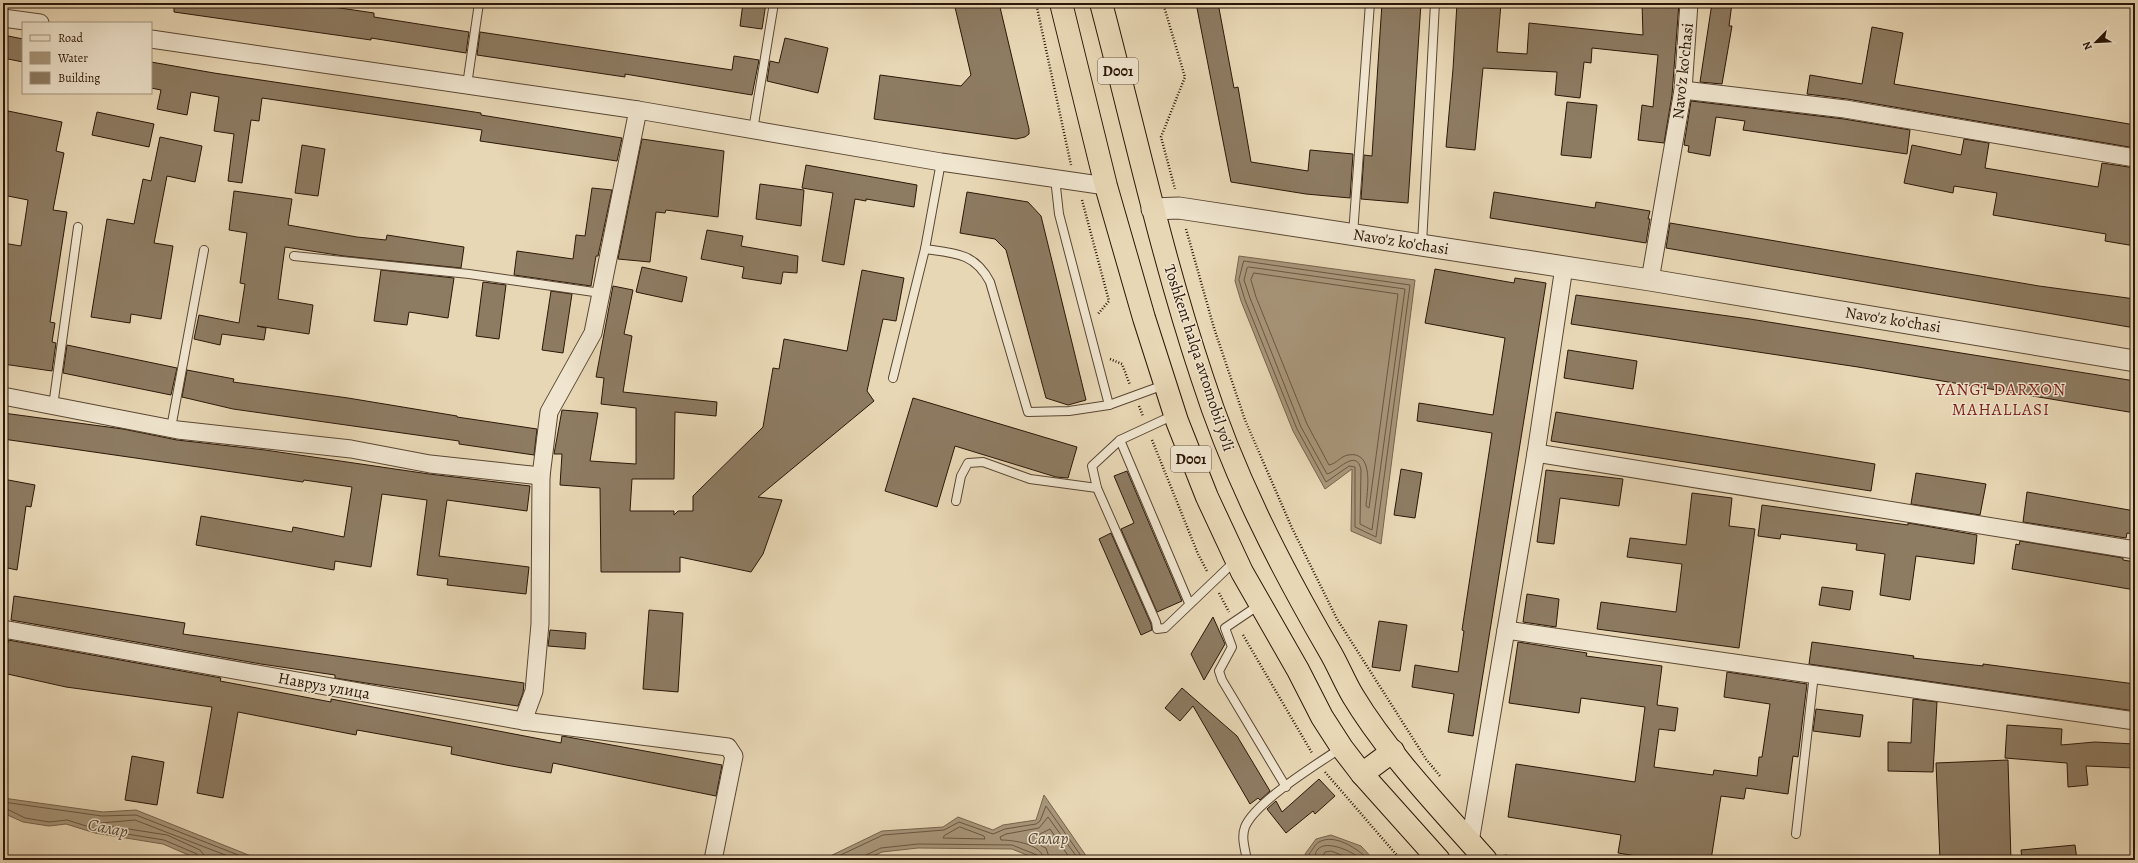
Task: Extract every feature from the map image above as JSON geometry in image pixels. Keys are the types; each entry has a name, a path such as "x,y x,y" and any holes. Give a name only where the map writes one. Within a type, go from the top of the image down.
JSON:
{"highway":[{"name":"D001","path":"1061,3 1106,186 1164,385 1190,456 1236,560 1322,716 1342,748 1362,774 1439,860"},
{"name":"Toshkent halqa avtomobil yo'li","path":"1101,3 1152,209 1202,377 1242,485 1293,588 1330,652 1353,696 1393,751 1470,842 1495,857"},
{"path":"1362,774 1393,751"}],"street":[{"name":"Navo'z ko'chasi","path":"1650,280 1684,90 1689,3"},
{"path":"3,18 33,22"},
{"path":"152,39 638,110 941,162 1106,186"},
{"path":"1684,90 1845,109 2135,158"},
{"path":"523,721 534,691 540,624 541,476 549,412 593,333 638,110"},
{"name":"Navo'z ko'chasi","path":"1152,209 1179,208 1650,280 2135,361"},
{"path":"1470,842 1536,452 1564,267"},
{"path":"3,396 171,428 351,449 430,464 541,476"},
{"path":"1536,452 2135,550"},
{"name":"Навруз улица","path":"3,629 523,721 646,738 728,747 734,756 713,860"},
{"path":"1506,630 2135,721"}],"lane":[{"path":"467,85 479,3"},
{"path":"753,130 774,3"},
{"path":"1353,235 1370,3"},
{"path":"1422,245 1435,3"},
{"path":"893,378 925,249 941,162"},
{"path":"1054,178 1059,214 1109,405"},
{"path":"53,406 78,227"},
{"path":"925,249 968,257 985,271 990,282 1028,412 1068,411 1109,405 1164,385"},
{"path":"171,428 204,250"},
{"path":"294,256 469,274 601,293"},
{"path":"1175,414 1120,440 1092,466 1097,488 1156,622 1157,629 1165,628 1189,602 1236,560"},
{"path":"1120,440 1189,602"},
{"path":"956,501 961,476 968,463 984,462 1030,480 1097,488"},
{"path":"1260,605 1225,628 1232,647 1220,671 1222,680 1286,787"},
{"path":"1796,834 1814,674"},
{"path":"1247,860 1244,834 1245,828 1252,814 1286,787 1342,748"}],"path":[{"path":"1163,3 1185,77 1161,137 1179,208 1214,328 1245,420 1292,528 1338,619 1422,753 1444,781"},
{"path":"1495,857 1510,860"}],"water":[{"path":"1239,256 1415,280 1381,544 1351,531 1352,469 1325,489 1293,431 1241,301 1235,281"},
{"name":"Салар","path":"1044,795 1089,860 1039,860 1012,849 918,848 882,852 865,860 822,860 882,831 943,827 958,817 993,830 1003,825 1036,820"},
{"name":"Салар","path":"3,798 103,812 136,810 261,860 200,860 163,844 95,833 66,824 49,826 23,822 3,813"},
{"path":"1331,835 1361,846 1374,860 1306,860 1305,854 1316,839"}],"building":[{"path":"174,3 306,3 374,13 374,17 469,32 466,53 371,38 371,40 174,12"},
{"path":"743,3 766,3 762,29 740,26"},
{"path":"954,3 999,3 1029,129 1029,134 1025,137 1016,139 874,119 880,75 961,86 971,75"},
{"path":"1196,3 1218,3 1234,88 1238,87 1251,162 1308,171 1310,150 1353,154 1350,198 1306,194 1231,182"},
{"path":"1382,3 1421,3 1408,203 1361,199 1364,155 1372,156"},
{"path":"1457,3 1501,3 1497,52 1527,54 1529,23 1643,35 1642,3 1679,3 1672,95 1664,143 1638,140 1642,105 1653,107 1658,55 1592,48 1591,63 1584,62 1580,98 1555,95 1557,72 1483,68 1475,150 1446,147"},
{"path":"1712,3 1732,3 1729,26 1732,26 1722,84 1700,82"},
{"path":"1872,27 1903,33 1894,84 2135,125 2135,148 1847,99 1807,94 1810,75 1862,84"},
{"path":"480,32 732,70 734,56 759,60 752,95 625,74 625,77 477,55"},
{"path":"3,35 22,39 22,62 3,58"},
{"path":"785,38 828,48 818,93 767,81 770,61 779,63"},
{"path":"152,62 214,73 481,113 481,115 622,138 617,161 480,141 482,130 262,98 259,121 251,120 242,183 228,181 234,134 214,131 219,97 191,92 187,115 157,109 161,90 152,88"},
{"path":"1691,101 1844,119 1910,130 1907,154 1743,130 1745,121 1716,117 1710,156 1688,152 1689,146 1684,145"},
{"path":"1567,102 1597,105 1591,158 1561,155"},
{"path":"8,111 62,122 56,151 64,153 53,210 67,212 50,322 55,323 52,342 56,343 52,371 3,364 3,243 21,246 28,200 3,195 3,138"},
{"path":"97,112 154,124 149,147 92,135"},
{"path":"160,137 202,146 195,182 167,176 154,243 173,246 161,319 131,314 130,323 91,317 107,219 134,224 143,179 151,181"},
{"path":"642,139 724,151 718,217 666,210 665,213 656,212 650,262 618,259"},
{"path":"1964,139 1989,143 1985,168 2098,187 2102,163 2135,168 2135,246 2105,241 2106,234 1993,215 1997,193 1954,186 1953,193 1904,183 1912,145 1961,155"},
{"path":"302,145 325,149 318,196 295,193"},
{"path":"806,165 917,185 914,207 866,199 866,201 855,199 844,265 822,261 833,193 802,188"},
{"path":"760,184 804,190 801,226 756,219"},
{"path":"592,188 612,190 598,256 596,256 591,286 514,275 517,251 573,259 576,235 585,236"},
{"path":"234,191 292,199 288,225 357,237 386,240 387,235 464,247 461,268 344,256 285,247 278,299 313,305 309,334 257,326 266,328 264,340 222,334 220,345 194,339 199,315 239,323 245,284 240,283 247,233 229,230"},
{"path":"967,192 1028,202 1041,216 1086,400 1068,405 1046,398 1006,250 995,239 960,233"},
{"path":"1494,192 1595,208 1596,202 1650,211 1646,243 1490,218"},
{"path":"1670,223 2039,286 2135,299 2135,328 1666,248"},
{"path":"707,230 743,236 741,246 798,256 797,273 783,272 781,284 742,278 744,267 701,259"},
{"path":"642,267 687,277 682,302 636,292"},
{"path":"1435,269 1514,283 1515,278 1546,283 1473,736 1448,732 1454,694 1412,687 1415,665 1458,672 1464,631 1462,630 1492,433 1417,421 1419,403 1493,415 1505,338 1425,323"},
{"path":"381,270 454,278 448,318 409,312 407,325 374,321"},
{"path":"862,270 904,278 896,321 883,319 867,391 874,401 758,497 782,500 763,554 751,572 680,557 680,572 601,572 600,488 560,485 562,454 554,454 562,410 598,413 590,461 636,464 636,408 601,404 604,378 596,377 613,286 633,290 624,334 632,336 623,392 717,402 716,416 675,412 674,479 632,479 630,511 674,511 674,515 678,511 693,511 693,496 763,427 773,368 779,369 784,339 847,351"},
{"path":"483,282 506,285 499,339 476,336"},
{"path":"551,291 572,294 563,353 542,350"},
{"path":"1576,295 1750,319 2135,381 2135,413 1858,367 1571,324"},
{"path":"67,345 177,368 171,395 63,373"},
{"path":"1568,350 1637,361 1633,389 1564,378"},
{"path":"187,370 234,379 233,382 348,398 537,429 534,455 459,444 459,441 233,409 182,397"},
{"path":"913,398 1077,447 1068,478 1056,477 955,446 937,507 885,491"},
{"path":"1556,412 1875,464 1871,491 1551,441"},
{"path":"3,413 123,429 177,440 265,450 429,474 530,486 527,511 447,500 439,556 529,567 526,594 447,585 448,579 417,575 427,500 382,494 371,567 335,561 334,570 196,545 201,516 292,532 293,527 344,537 352,487 304,480 303,482 3,439"},
{"path":"1401,469 1422,473 1415,518 1394,515"},
{"path":"1546,470 1623,479 1619,506 1560,498 1554,544 1537,542"},
{"path":"1127,471 1182,601 1157,612 1121,529 1134,523 1114,476"},
{"path":"1916,473 1986,484 1980,515 1911,504"},
{"path":"3,479 35,485 31,507 26,506 17,570 3,567"},
{"path":"2027,492 2135,511 2135,534 2127,533 2126,538 2023,522"},
{"path":"1692,493 1732,498 1729,526 1755,529 1739,648 1597,629 1601,602 1676,612 1682,564 1627,557 1630,538 1686,545"},
{"path":"1762,505 1908,525 1908,523 1977,535 1974,564 1916,556 1910,600 1880,595 1885,554 1856,550 1857,544 1781,534 1780,539 1758,536"},
{"path":"1111,533 1151,624 1152,630 1141,635 1099,539"},
{"path":"2020,541 2123,558 2123,560 2135,562 2135,590 2012,569 2016,544 2019,545"},
{"path":"1822,587 1853,591 1850,610 1819,605"},
{"path":"1527,594 1559,599 1556,627 1523,622"},
{"path":"14,596 185,623 183,634 524,683 523,693 518,706 335,678 335,675 261,664 11,620"},
{"path":"649,610 683,613 678,692 643,689"},
{"path":"1213,617 1225,644 1204,680 1191,654"},
{"path":"1379,621 1407,625 1400,671 1372,667"},
{"path":"550,630 586,633 585,649 548,646"},
{"path":"8,640 221,678 220,681 331,702 331,699 561,743 562,736 722,765 716,796 553,763 551,773 451,754 452,747 357,730 356,735 238,712 223,798 197,793 212,707 66,687 3,673 3,642 8,643"},
{"path":"1518,642 1587,653 1586,656 1662,666 1657,705 1678,708 1675,731 1659,729 1654,767 1713,775 1714,770 1757,776 1759,757 1762,757 1770,704 1724,697 1727,672 1807,684 1798,757 1793,756 1788,794 1746,788 1744,799 1721,796 1711,860 1662,860 1618,853 1621,835 1508,817 1516,764 1635,782 1645,707 1581,698 1579,713 1509,703"},
{"path":"1812,642 1914,656 1913,658 1983,666 1983,664 2135,684 2135,711 1809,664"},
{"path":"1182,688 1237,736 1270,791 1260,800 1258,798 1250,804 1193,706 1180,721 1165,708"},
{"path":"1913,699 1937,702 1933,772 1888,771 1888,742 1911,743"},
{"path":"1816,709 1863,715 1860,737 1813,731"},
{"path":"2007,725 2062,729 2061,745 2095,742 2135,744 2135,768 2086,766 2088,785 2068,787 2067,763 2005,758"},
{"path":"132,756 164,762 157,805 125,800"},
{"path":"2008,760 2011,860 1940,860 1936,763"},
{"path":"1319,779 1335,796 1315,814 1313,811 1286,833 1267,809 1276,801 1282,812"},
{"path":"2075,845 2077,860 2022,860 2021,850"}],"district":[{"name":"YANGI DARXON MAHALLASI","path":"2001,399"}]}
